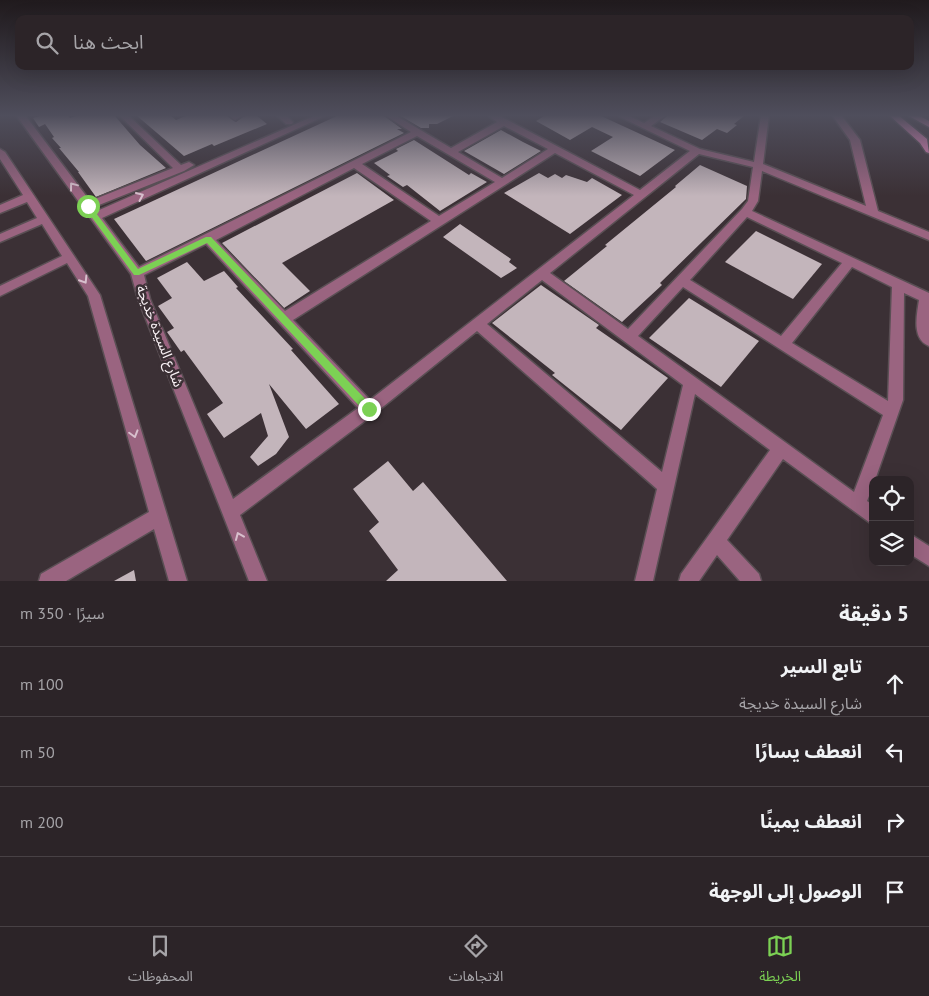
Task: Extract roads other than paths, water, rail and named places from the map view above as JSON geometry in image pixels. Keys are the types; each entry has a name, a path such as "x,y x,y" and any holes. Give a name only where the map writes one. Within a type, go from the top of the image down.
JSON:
{"street":[{"name":"شارع السيدة خديجة","path":"43,142 136,273 144,299 258,581"},
{"path":"152,142 180,169"},
{"path":"92,211 180,169 242,142"},
{"path":"92,211 258,142"},
{"path":"136,273 208,239 398,142"},
{"path":"434,142 502,182"},
{"path":"450,152 468,142"},
{"path":"542,142 641,195"},
{"path":"679,142 697,151 759,166 929,236"},
{"path":"629,337 746,212 754,201 762,142"},
{"path":"856,142 873,213"},
{"path":"283,319 555,149"},
{"path":"229,513 369,409 697,151"},
{"path":"0,152 94,295 178,581"},
{"path":"355,164 439,221"},
{"path":"0,208 29,197"},
{"path":"746,212 927,298 923,331 929,340"},
{"path":"0,238 44,219"},
{"path":"208,239 369,409"},
{"path":"0,291 70,257"},
{"path":"783,344 850,261"},
{"path":"542,273 869,513"},
{"path":"682,281 892,412"},
{"path":"858,504 896,400 898,284"},
{"path":"478,324 666,486"},
{"path":"644,581 691,382"},
{"path":"688,581 781,448"},
{"path":"48,581 158,517"},
{"path":"716,541 752,581"},
{"path":"914,547 929,557"}]}
